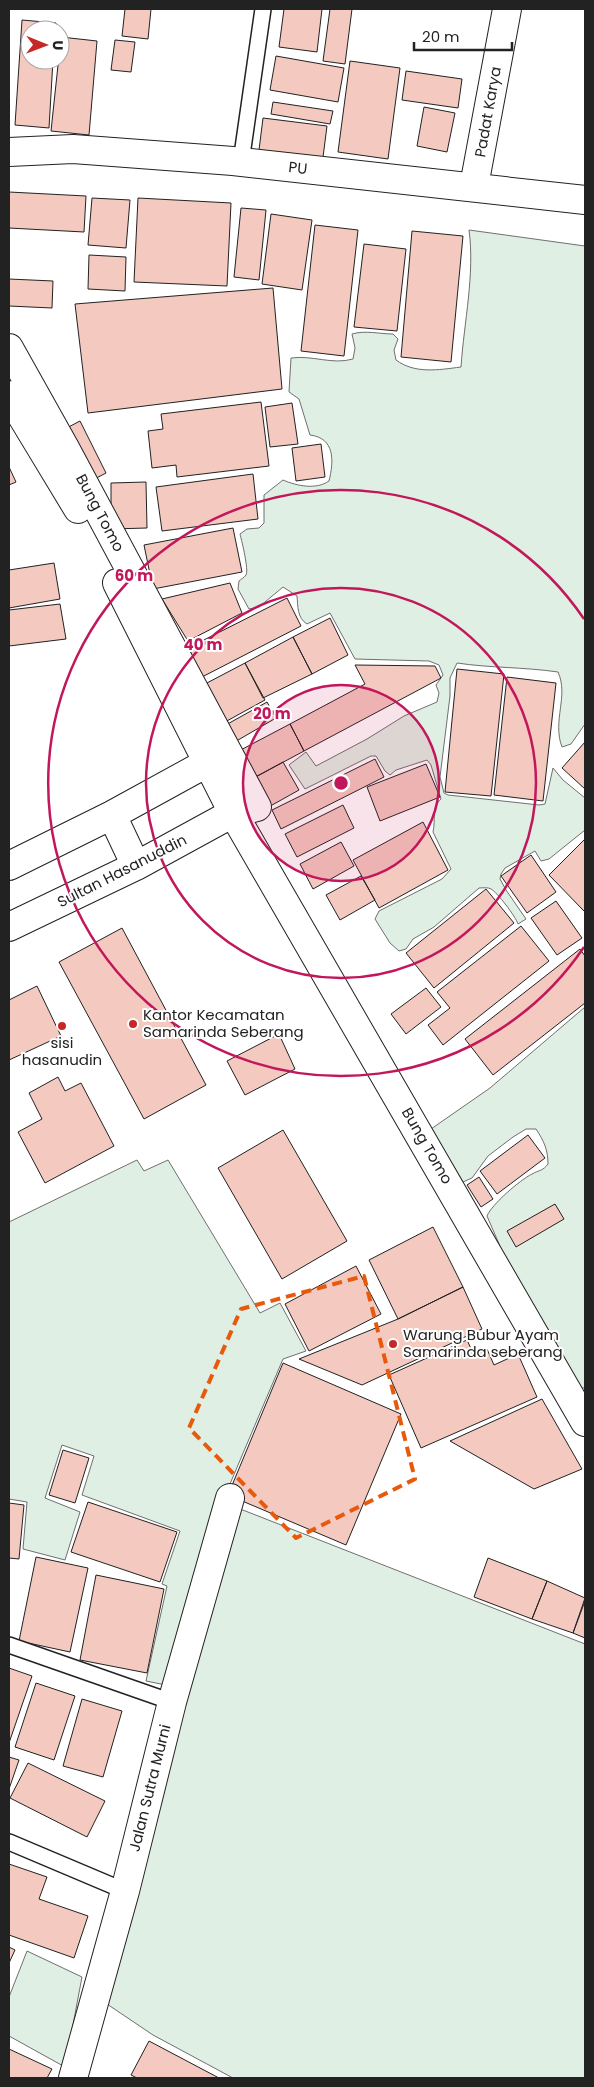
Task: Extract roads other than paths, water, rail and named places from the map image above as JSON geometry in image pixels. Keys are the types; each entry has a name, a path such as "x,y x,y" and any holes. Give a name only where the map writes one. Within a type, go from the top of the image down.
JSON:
{"street":[{"name":"Padat Karya","path":"474,186 507,9"},
{"name":"PU","path":"9,152 73,150 241,162 474,186 585,200"},
{"name":"Bung Tomo","path":"9,348 245,810 268,871 582,1406"},
{"name":"Bung Tomo","path":"9,395 86,522 218,757"},
{"path":"9,866 112,815 218,757"},
{"name":"Sultan Hasanuddin","path":"9,927 136,866 245,810"},
{"path":"112,815 136,866"},
{"name":"Jalan Sutra Murni","path":"73,2078 125,1891 172,1702 230,1498"}],"lane":[{"path":"241,162 263,9"},
{"path":"9,1645 172,1702"},
{"path":"9,1842 125,1891"}],"place":[{"name":"Kantor Kecamatan Samarinda Seberang","path":"133,1024"},
{"name":"sisi hasanudin","path":"62,1026"},
{"name":"Warung Bubur Ayam Samarinda seberang","path":"393,1344"}]}
